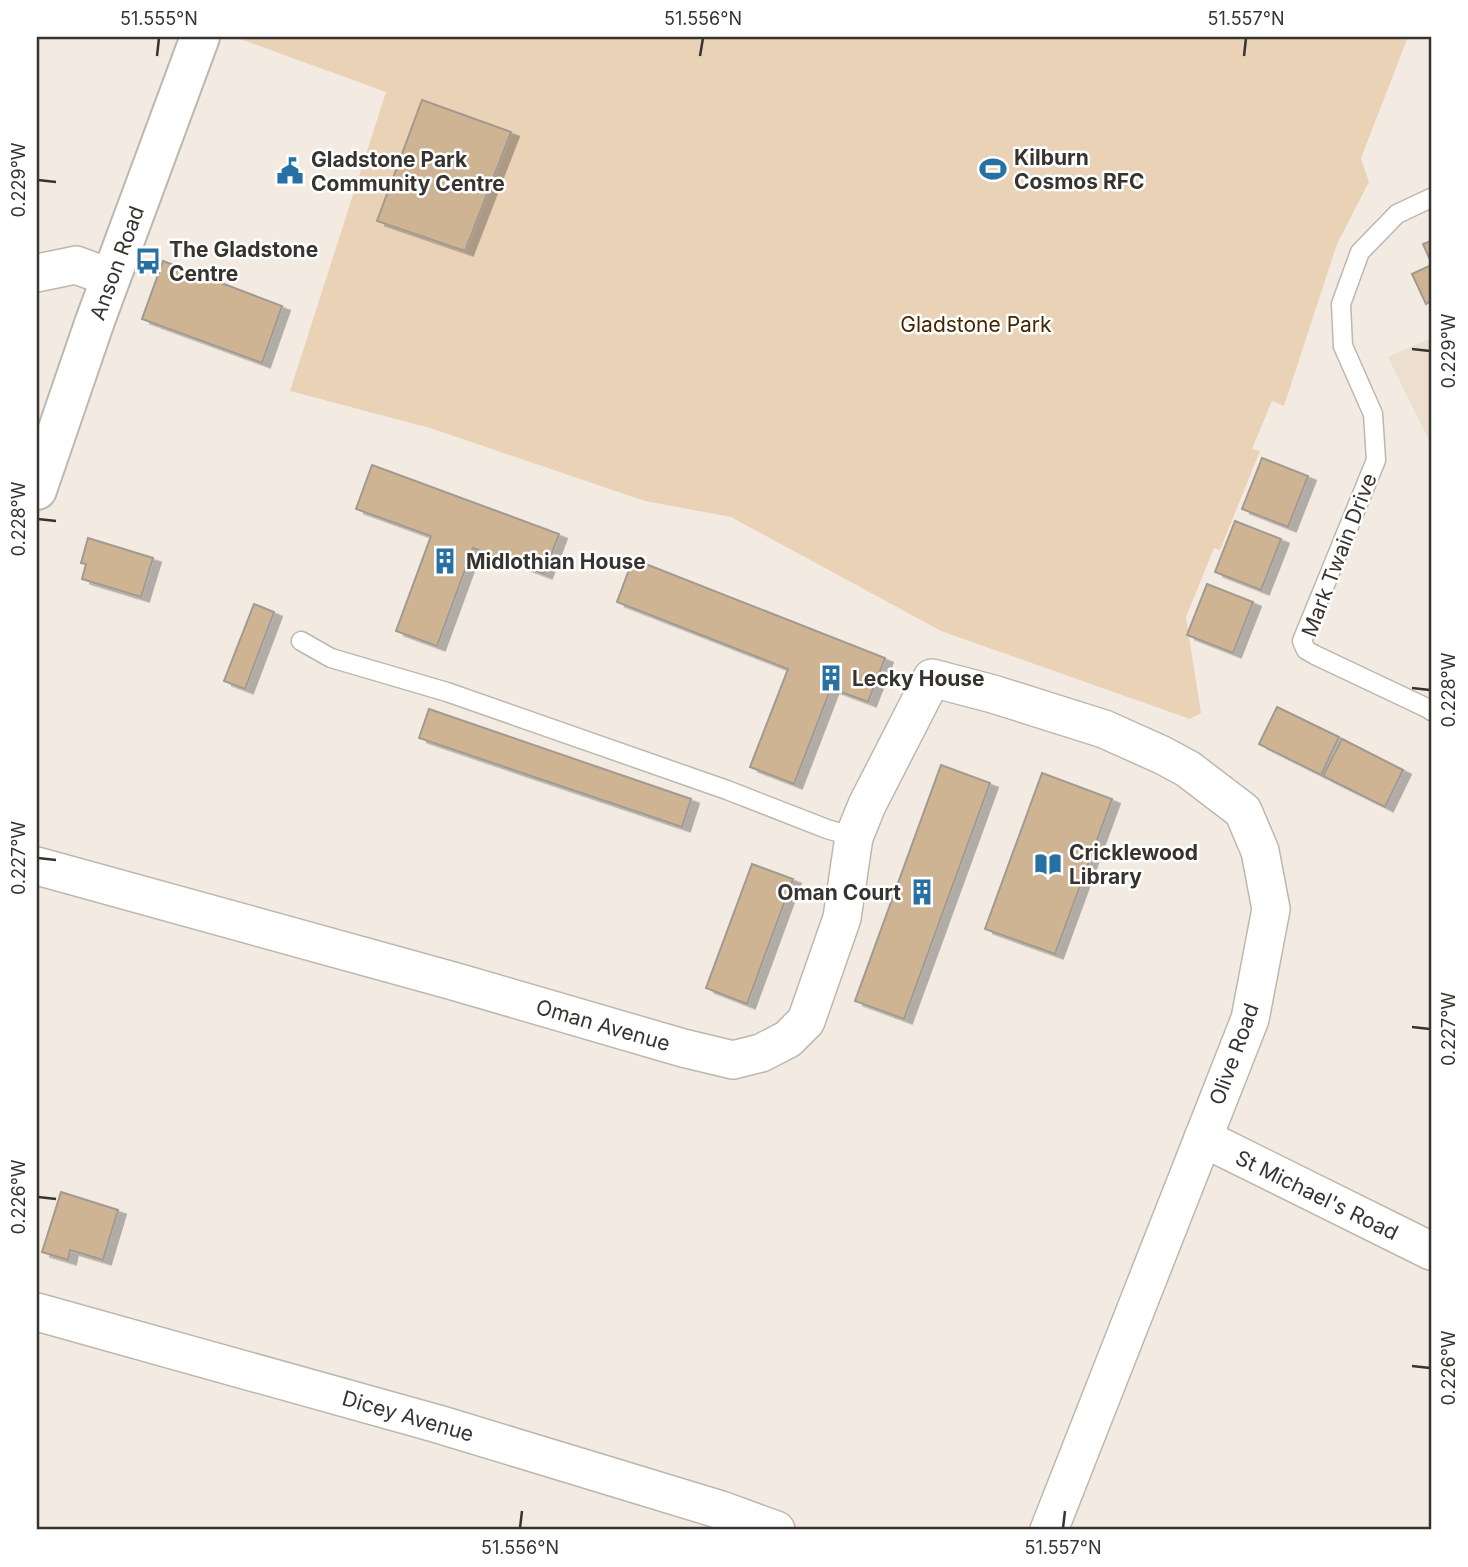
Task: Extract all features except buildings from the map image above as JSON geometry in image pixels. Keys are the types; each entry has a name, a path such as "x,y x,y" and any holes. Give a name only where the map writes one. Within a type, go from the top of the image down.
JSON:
{"street":[{"name":"Anson Road","path":"37,490 111,278 200,37"},
{"path":"37,272 76,265 111,278"},
{"name":"Oman Avenue","path":"37,866 453,981 683,1048 733,1059 761,1053 788,1039 806,1021 842,918 854,838 867,805 932,678"},
{"name":"Olive Road","path":"932,678 1104,729 1188,769 1243,811 1260,851 1271,909 1250,1019 1049,1530"},
{"name":"St Michael's Road","path":"1203,1138 1431,1251"},
{"name":"Dicey Avenue","path":"37,1312 438,1424 721,1510 776,1530"}],"lane":[{"name":"Mark Twain Drive","path":"1431,198 1396,214 1360,251 1341,304 1343,346 1373,414 1376,460 1302,641 1306,650 1315,655 1431,711"},
{"path":"301,641 331,658 447,692 727,790 854,838"}],"shaded area":[{"path":"1431,338 1431,445 1388,357"}],"green space":[{"name":"Gladstone Park","path":"1408,37 1361,158 1369,182 1337,244 1284,406 1272,401 1252,449 1260,451 1220,550 1214,548 1186,617 1201,713 1190,719 941,631 731,517 645,501 430,428 290,391 386,92 240,39"}],"place":[{"name":"Kilburn Cosmos RFC","path":"993,169"},
{"name":"Gladstone Park Community Centre","path":"290,171"},
{"name":"The Gladstone Centre","path":"148,261"},
{"name":"Midlothian House","path":"445,561"},
{"name":"Lecky House","path":"831,678"},
{"name":"Cricklewood Library","path":"1048,864"},
{"name":"Oman Court","path":"922,892"}]}
